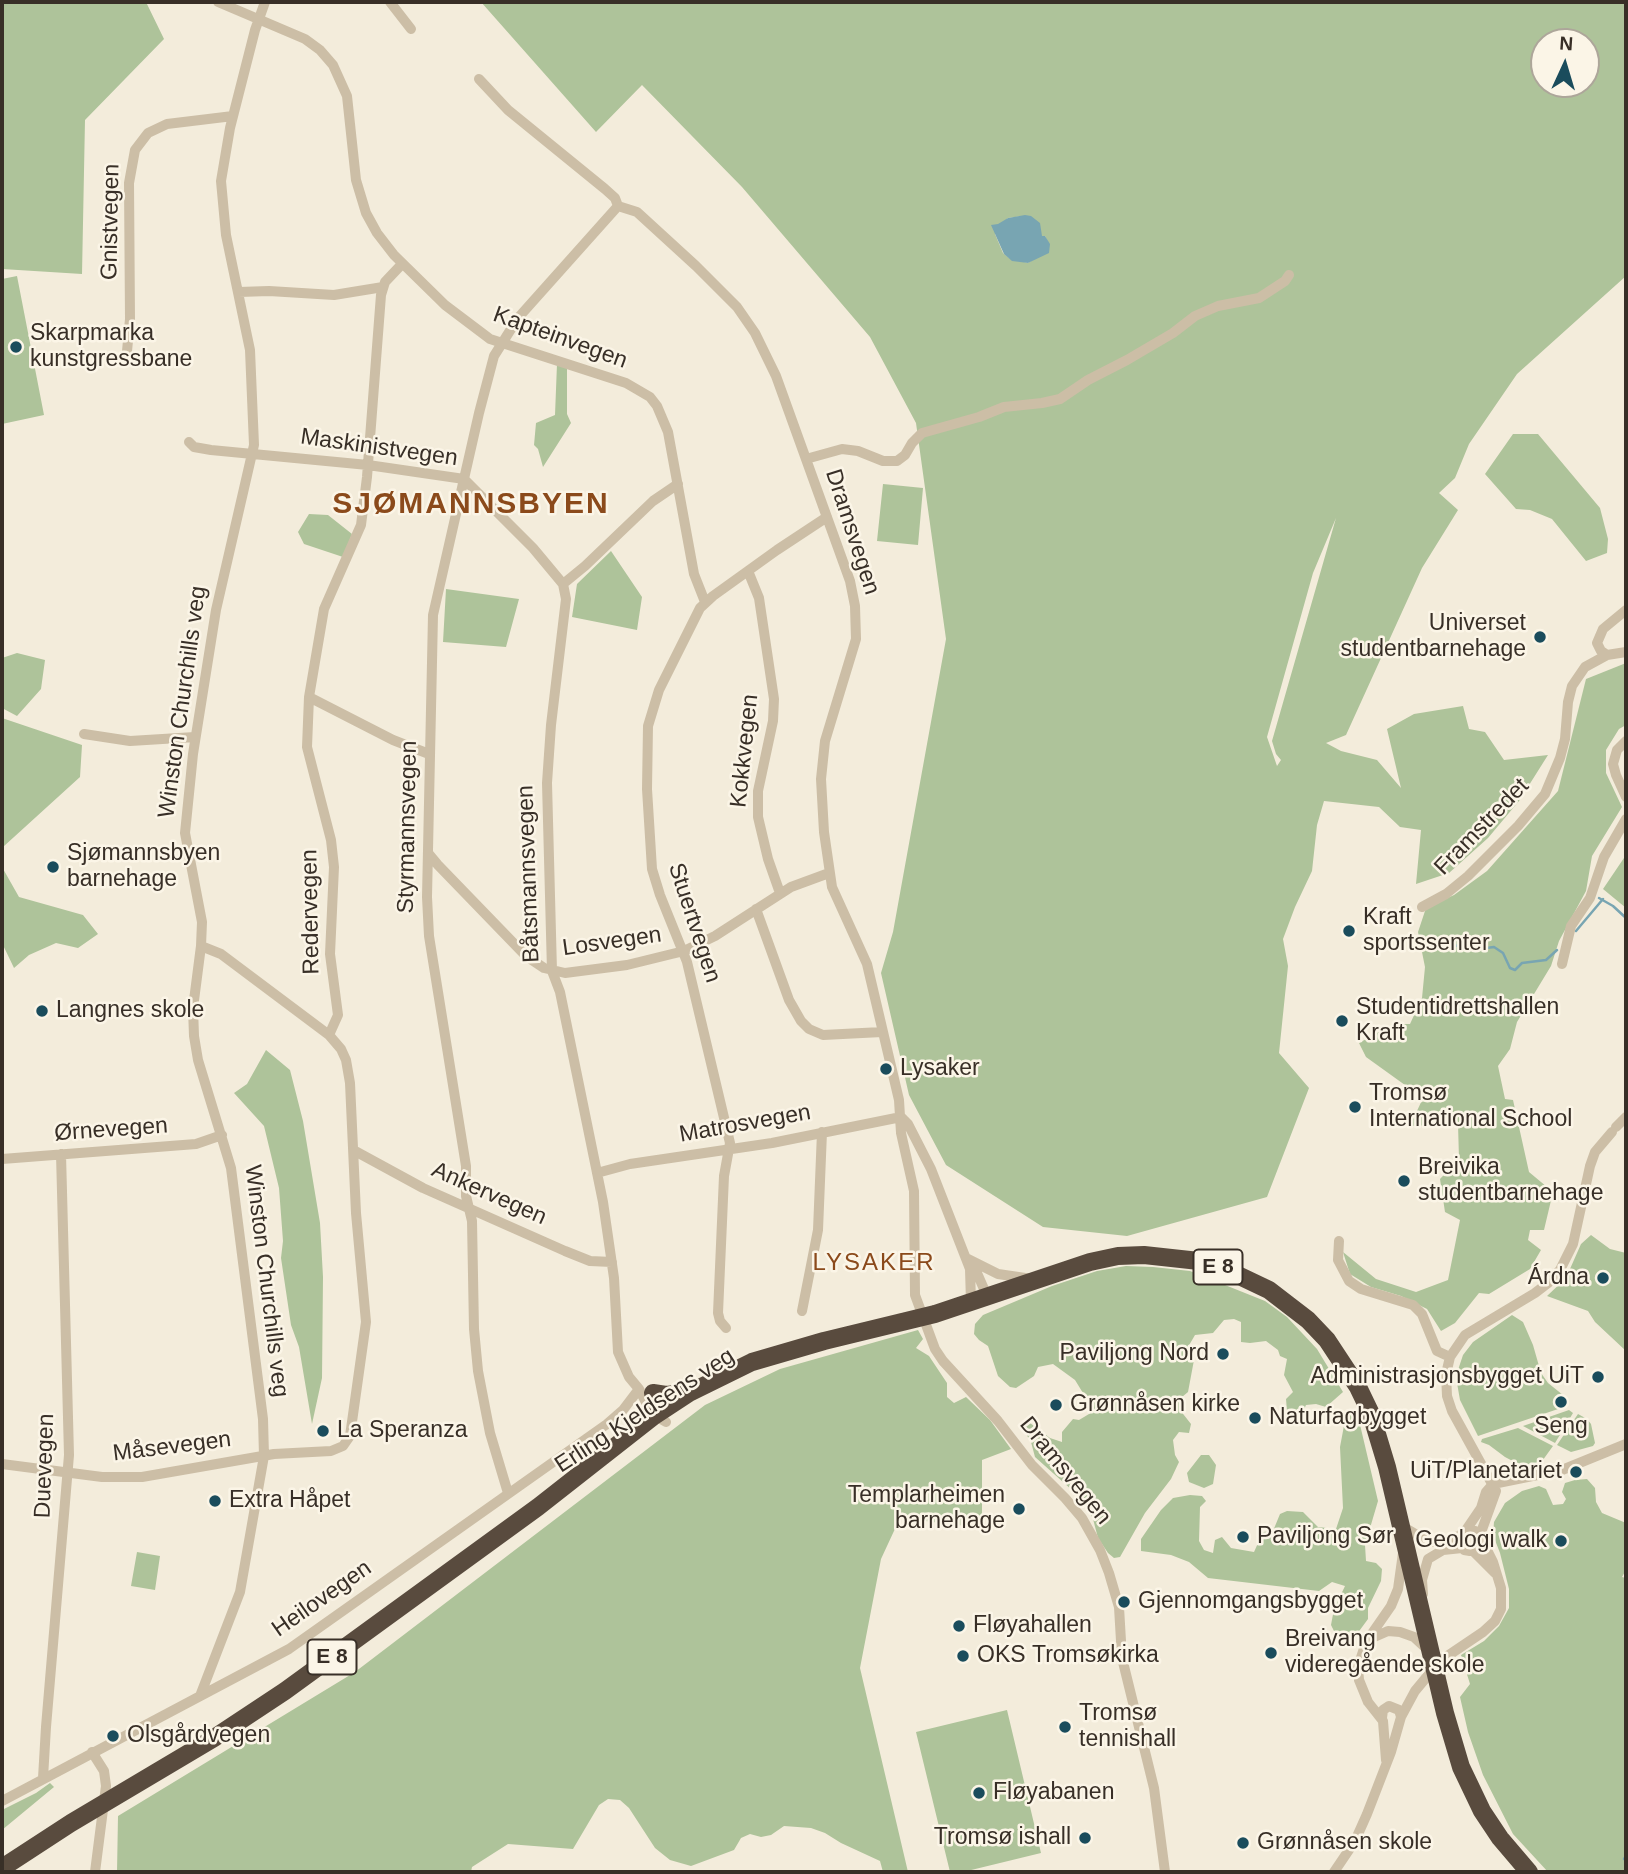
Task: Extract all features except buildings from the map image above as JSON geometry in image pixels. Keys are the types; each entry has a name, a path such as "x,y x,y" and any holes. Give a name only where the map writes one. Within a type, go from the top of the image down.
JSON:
{"highway":[{"name":"Erling Kjeldsens veg","path":"2,1868 89,1812 214,1738 285,1691 538,1507 689,1393 738,1368 824,1341 934,1314 1090,1262 1118,1256 1144,1255 1199,1261 1227,1270 1269,1290 1308,1320 1326,1340 1358,1387 1371,1415 1404,1533 1444,1713 1461,1767 1482,1811 1515,1858 1529,1872"},
{"name":"Erling Kjeldsens veg","path":"661,1416 779,1355"},
{"name":"E 8","path":"646,1391 666,1395 689,1393"}],"street":[{"name":"Kapteinvegen","path":"218,2 305,39 320,50 333,65 347,96 356,180 361,202 371,224 402,264 456,314 480,333 501,344 619,381 647,395 657,406 666,426 694,574 705,603"},
{"name":"Winston Churchills veg","path":"200,1696 240,1592 264,1456 232,1168 194,1036 194,995 201,946 201,908 185,833 195,737 216,610 253,453 252,369 226,235 221,181 233,116 265,2"},
{"path":"390,2 411,29"},
{"name":"Dramsvegen","path":"479,79 508,110 615,198 618,206 637,212 737,307 767,356 850,581 856,618 853,652 827,728 821,766 821,793 829,873 835,895 866,964 899,1100 903,1149 914,1191 917,1299 935,1349 953,1374 998,1421 1025,1458 1082,1518 1100,1550 1119,1607 1122,1658 1154,1788 1165,1872"},
{"name":"Gnistvegen","path":"126,362 130,319 130,183 135,150 148,133 167,124 233,116"},
{"name":"Styrmannsvegen","path":"508,1493 490,1433 476,1357 472,1221 466,1196 464,1158 429,936 427,907 432,615 494,356 518,318 618,206"},
{"path":"239,292 334,295 383,287 402,264"},
{"path":"806,459 842,449 858,451 883,461 897,461 922,433 1004,407 1060,399 1097,374 1127,360 1173,332 1195,316 1218,306 1259,298 1289,275"},
{"name":"Redervegen","path":"329,1035 338,1015 330,954 334,867 331,840 307,747 309,697 324,609 361,525 383,287"},
{"name":"Maskinistvegen","path":"189,442 198,448 368,465 464,479 528,542 563,584"},
{"path":"563,584 653,501 678,484"},
{"name":"Stuertvegen","path":"726,1328 718,1313 724,1175 730,1143 684,951 652,869 648,822 649,717 695,615 705,603 827,517"},
{"name":"Kokkvegen","path":"748,571 759,598 774,699 759,779 758,817 764,847 780,893"},
{"name":"Båtsmannsvegen","path":"563,584 566,599 547,783 552,971 560,992 597,1173 612,1262 618,1352 629,1377 659,1401 661,1416"},
{"path":"1607,655 1602,653 1598,646 1600,634 1626,610"},
{"name":"Framstredet","path":"1422,907 1446,894 1468,876 1518,826 1545,793 1565,739 1572,686 1584,667 1607,655 1626,652"},
{"path":"309,697 393,740 429,754"},
{"path":"84,734 122,741 195,737"},
{"path":"1626,741 1617,750 1613,764 1626,797"},
{"path":"1562,964 1571,926 1590,898 1604,857 1626,819"},
{"name":"Losvegen","path":"428,852 517,948 535,963 552,971 565,973 660,959 684,951 715,936 780,893 809,878 829,873"},
{"path":"756,909 789,1000 809,1029 823,1035 882,1032"},
{"path":"201,946 221,954 329,1035 341,1049 349,1070 356,1213 366,1322 349,1436 343,1446 331,1451 264,1456"},
{"path":"1423,1621 1422,1580 1427,1563 1432,1556 1443,1550 1467,1549 1480,1545 1480,1537 1496,1492 1452,1411 1447,1396 1446,1374 1450,1357 1465,1335 1532,1295 1560,1270 1573,1244 1595,1152 1626,1116"},
{"name":"Dramsvegen","path":"901,1117 917,1139 932,1170 979,1299"},
{"name":"Matrosvegen","path":"597,1173 630,1164 729,1149 901,1117"},
{"path":"802,1311 818,1230 822,1132"},
{"name":"Ørnevegen","path":"2,1159 195,1144 222,1135"},
{"name":"Ankervegen","path":"355,1151 423,1188 578,1256 590,1261 612,1262"},
{"name":"Duevegen","path":"43,1779 67,1472 61,1154"},
{"path":"1339,1241 1338,1260 1349,1281 1361,1289 1413,1304 1422,1314 1437,1351 1450,1357"},
{"path":"968,1263 998,1274 1034,1279"},
{"name":"Dramsvegen","path":"968,1263 977,1273 979,1299"},
{"name":"Heilovegen","path":"2,1801 297,1644 607,1424 646,1391"},
{"path":"1496,1573 1459,1542 1493,1484 1562,1469 1626,1444"},
{"name":"Måsevegen","path":"2,1464 102,1477 142,1477 264,1456"},
{"path":"1334,1872 1355,1841 1373,1799 1400,1719 1417,1688 1440,1661 1495,1621 1501,1609 1502,1594 1487,1548 1472,1530 1434,1542 1404,1533 1398,1589 1391,1606 1366,1642 1358,1668 1359,1680 1368,1702 1390,1725 1400,1719"},
{"path":"1366,1642 1382,1633 1394,1631 1414,1637 1430,1651"},
{"path":"1386,1763 1383,1710 1417,1688"},
{"path":"1364,1690 1399,1710 1400,1719"},
{"path":"92,1752 104,1771 106,1786 95,1872"}],"green space":[{"path":"2,2 146,2 164,39 85,120 82,274 2,269"},
{"path":"481,2 1626,2 1626,276 1517,374 1469,444 1455,478 1439,493 1458,510 1422,568 1346,735 1326,743 1341,751 1377,760 1401,788 1387,729 1414,714 1463,706 1469,729 1485,732 1504,760 1548,755 1519,801 1488,838 1449,873 1416,884 1421,830 1400,827 1379,807 1324,801 1317,825 1312,871 1283,939 1288,966 1279,1053 1309,1088 1267,1197 1127,1236 1043,1227 946,1165 909,1095 881,973 893,932 946,639 916,423 870,337 742,187 642,85 596,132","holes":["1023,216 1042,237 1045,236 1048,243 1028,263 1009,258 1003,253 995,234 995,230 1008,218","1336,518 1272,741 1281,760 1277,766 1267,737 1313,573"]},
{"name":"Skarpmarka kunstgressbane","path":"17,276 44,415 2,424 2,279"},
{"path":"557,364 567,368 567,414 571,423 543,467 538,449 534,445 536,423 555,415"},
{"path":"1513,434 1538,434 1600,508 1608,539 1607,553 1586,561 1552,519 1530,510 1516,509 1485,474"},
{"path":"883,484 923,488 918,545 877,541"},
{"path":"309,514 328,515 352,534 343,557 304,544 298,532"},
{"path":"611,551 642,597 637,630 572,617 577,584"},
{"path":"446,589 519,599 506,647 443,642"},
{"path":"17,653 45,660 41,689 17,716 2,708 2,658"},
{"path":"1626,663 1626,725 1619,729 1606,750 1606,773 1622,807 1592,856 1586,891 1559,941 1551,966 1517,1022 1510,1049 1498,1066 1505,1099 1513,1100 1529,1172 1553,1192 1544,1230 1530,1230 1528,1240 1541,1250 1530,1269 1489,1294 1479,1293 1455,1323 1441,1331 1427,1309 1401,1296 1371,1287 1350,1274 1343,1252 1376,1279 1416,1292 1448,1280 1460,1220 1445,1212 1440,1179 1459,1159 1458,1124 1410,1126 1423,1098 1366,1057 1359,1043 1393,1024 1410,1024 1422,998 1425,967 1418,932 1426,908 1454,895 1487,871 1558,791 1586,679"},
{"path":"2,718 82,745 80,777 3,847 2,851"},
{"path":"1626,855 1626,908 1603,889"},
{"path":"2,867 19,897 83,915 98,934 78,948 56,943 29,955 14,968 2,943"},
{"path":"266,1050 290,1070 303,1121 320,1223 323,1277 322,1378 312,1424 299,1347 291,1325 281,1258 283,1241 279,1188 264,1126 234,1093 247,1084"},
{"path":"1591,1235 1610,1249 1626,1253 1626,1351 1595,1322 1588,1311 1547,1296 1566,1278 1581,1244"},
{"path":"1126,1266 1190,1271 1265,1301 1287,1317 1317,1349 1343,1392 1326,1407 1306,1405 1302,1414 1295,1415 1287,1411 1286,1399 1293,1392 1284,1375 1287,1359 1280,1356 1278,1350 1266,1341 1241,1342 1241,1322 1234,1319 1224,1320 1213,1333 1195,1335 1188,1347 1194,1360 1188,1392 1182,1397 1180,1410 1191,1424 1189,1433 1179,1432 1173,1440 1179,1462 1171,1479 1145,1513 1120,1557 1114,1558 1098,1538 1093,1519 1082,1499 1035,1457 1031,1442 1020,1424 1026,1420 1050,1438 1062,1442 1062,1432 1073,1419 1079,1420 1094,1411 1075,1380 1053,1364 1038,1367 1034,1376 1016,1388 1010,1387 998,1376 988,1346 974,1334 975,1324 983,1315 1052,1286 1097,1271"},
{"path":"1512,1315 1523,1322 1541,1373 1548,1383 1568,1399 1567,1406 1478,1436 1460,1400 1458,1370 1463,1355 1473,1342"},
{"path":"918,1330 923,1339 916,1348 929,1356 947,1383 947,1397 954,1403 966,1397 990,1420 1011,1449 982,1460 982,1528 900,1518 881,1559 860,1668 908,1872 883,1872 880,1861 825,1833 811,1828 784,1826 771,1835 761,1837 750,1834 741,1838 734,1850 691,1866 670,1860 655,1848 629,1808 620,1800 608,1799 599,1805 573,1849 508,1844 472,1867 471,1872 117,1872 118,1816 355,1672 705,1405 780,1369"},
{"path":"1350,1409 1357,1412 1378,1501 1365,1545 1366,1561 1376,1563 1382,1569 1381,1581 1368,1608 1368,1619 1357,1634 1344,1637 1336,1635 1331,1625 1334,1609 1345,1586 1332,1582 1319,1591 1208,1578 1189,1562 1171,1555 1141,1551 1141,1539 1161,1510 1173,1498 1190,1495 1202,1496 1206,1501 1200,1507 1199,1541 1204,1550 1213,1553 1215,1540 1222,1537 1231,1548 1254,1552 1263,1532 1273,1531 1280,1514 1287,1511 1303,1512 1318,1527 1336,1529 1343,1508 1340,1447 1346,1415"},
{"path":"1569,1410 1573,1413 1555,1443 1523,1426"},
{"path":"1578,1414 1591,1424 1595,1443 1593,1446 1571,1452 1557,1445"},
{"path":"1518,1428 1553,1446 1540,1464 1522,1466 1481,1442 1482,1439"},
{"path":"1201,1455 1209,1455 1216,1465 1213,1484 1204,1488 1189,1482 1187,1473"},
{"path":"1587,1479 1595,1488 1596,1502 1602,1513 1626,1523 1626,1570 1622,1577 1626,1578 1626,1872 1548,1872 1513,1834 1483,1775 1468,1732 1460,1697 1470,1684 1461,1655 1484,1641 1499,1626 1509,1608 1509,1589 1493,1535 1494,1522 1505,1503 1522,1491 1539,1486 1546,1489 1553,1505 1563,1504 1566,1499 1562,1492 1565,1483"},
{"path":"137,1552 160,1556 155,1590 131,1586"},
{"name":"Fløyabanen","path":"1007,1710 1041,1853 963,1872 950,1872 916,1732"},
{"path":"50,1783 54,1787 2,1830 2,1810"}],"water":[{"path":"1025,215 1040,223 1042,236 1045,236 1050,244 1049,253 1028,263 1012,261 1004,254 991,225"}],"waterway":[{"path":"1599,898 1626,918"},
{"path":"1576,931 1603,899"},
{"path":"1425,945 1435,949 1448,944 1458,946 1468,943 1479,949 1494,947 1503,953 1510,968 1515,970 1522,963 1546,960 1557,950"}],"place":[{"name":"Skarpmarka kunstgressbane","path":"16,347"},
{"name":"Universet studentbarnehage","path":"1540,637"},
{"name":"Sjømannsbyen barnehage","path":"53,867"},
{"name":"Kraft sportssenter","path":"1349,931"},
{"name":"Langnes skole","path":"42,1011"},
{"name":"Studentidrettshallen Kraft","path":"1342,1021"},
{"name":"Lysaker","path":"886,1069"},
{"name":"Tromsø International School","path":"1355,1107"},
{"name":"Breivika studentbarnehage","path":"1404,1181"},
{"name":"Árdna","path":"1603,1278"},
{"name":"Paviljong Nord","path":"1223,1354"},
{"name":"Administrasjonsbygget UiT","path":"1598,1377"},
{"name":"Seng","path":"1561,1402"},
{"name":"Grønnåsen kirke","path":"1056,1405"},
{"name":"Naturfagbygget","path":"1255,1418"},
{"name":"La Speranza","path":"323,1431"},
{"name":"UiT/Planetariet","path":"1576,1472"},
{"name":"Extra Håpet","path":"215,1501"},
{"name":"Templarheimen barnehage","path":"1019,1509"},
{"name":"Paviljong Sør","path":"1243,1537"},
{"name":"Geologi walk","path":"1561,1541"},
{"name":"Gjennomgangsbygget","path":"1124,1602"},
{"name":"Fløyahallen","path":"959,1626"},
{"name":"Breivang videregående skole","path":"1271,1653"},
{"name":"OKS Tromsøkirka","path":"963,1656"},
{"name":"Tromsø tennishall","path":"1065,1727"},
{"name":"Olsgårdvegen","path":"113,1736"},
{"name":"Fløyabanen","path":"979,1793"},
{"name":"Tromsø ishall","path":"1085,1838"},
{"name":"Grønnåsen skole","path":"1243,1843"}],"district":[{"name":"SJØMANNSBYEN","path":"471,505"},
{"name":"LYSAKER","path":"874,1263"}]}
